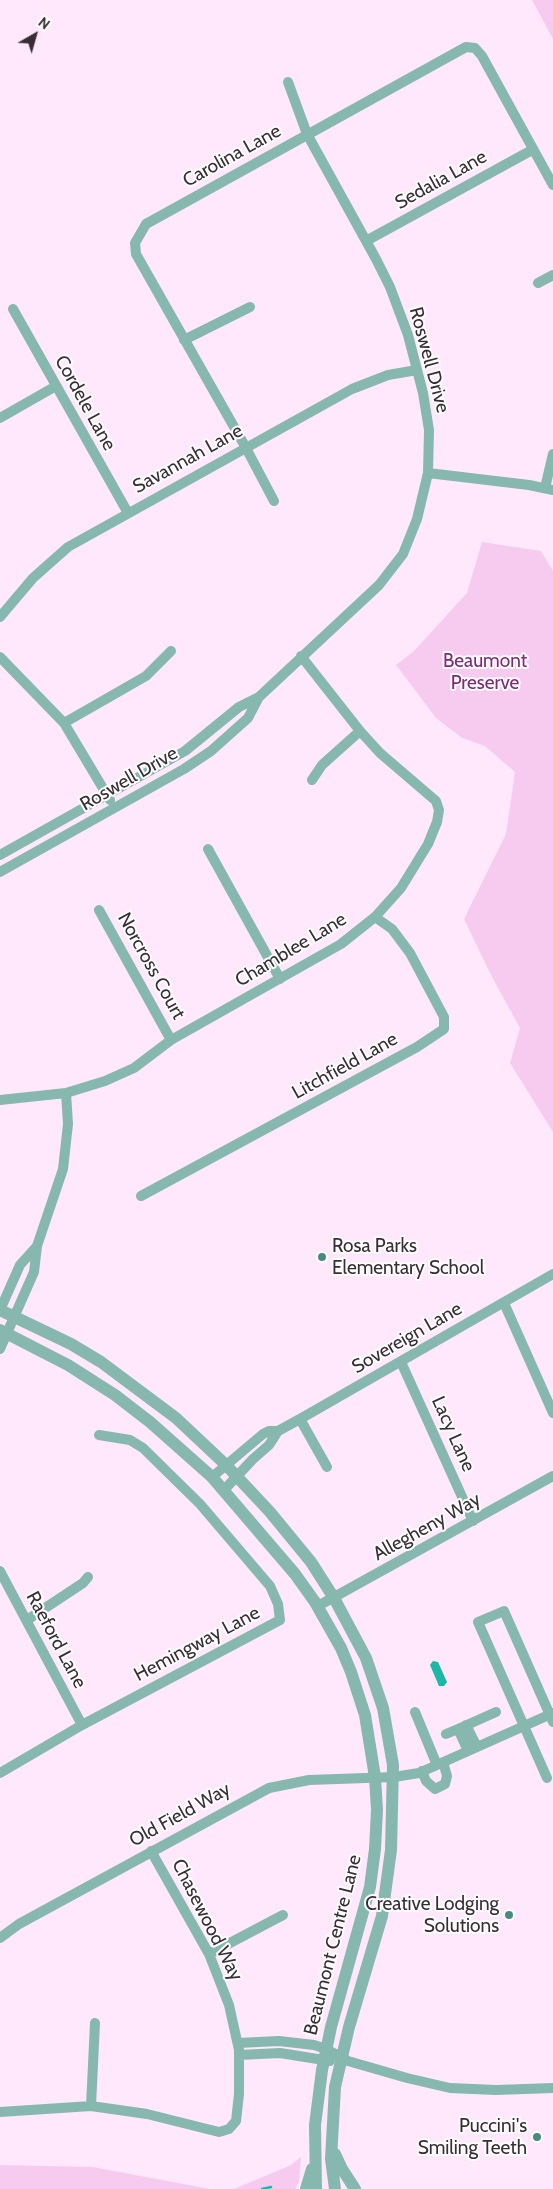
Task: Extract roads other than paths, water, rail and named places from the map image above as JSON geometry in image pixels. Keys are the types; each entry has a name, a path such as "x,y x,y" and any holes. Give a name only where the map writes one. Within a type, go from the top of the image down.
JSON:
{"street":[{"name":"Carolina Lane","path":"274,501 136,254 135,243 146,224 461,48 471,46 482,56 532,150 553,185"},
{"name":"Roswell Drive","path":"0,855 185,752 239,707 259,696 379,585 403,554 417,519 428,473 428,430 423,393 408,335 390,287 307,134 288,82"},
{"name":"Sedalia Lane","path":"366,241 532,150"},
{"path":"538,283 553,275"},
{"path":"184,340 250,307"},
{"name":"Cordele Lane","path":"13,309 128,513"},
{"name":"Savannah Lane","path":"0,617 33,578 54,557 128,513 352,388 388,375 417,370"},
{"path":"0,418 56,386"},
{"path":"428,473 549,489 553,454"},
{"path":"64,723 146,676 171,651"},
{"name":"Chamblee Lane","path":"0,1100 66,1093 120,1075 134,1068 171,1040 329,952 375,917 401,888 420,859 437,822 439,810 433,797 407,778 360,731 301,656"},
{"path":"0,657 64,723 114,808"},
{"name":"Roswell Drive","path":"0,872 184,769 211,751 248,718 259,696"},
{"path":"312,780 322,765 360,731"},
{"path":"208,849 280,979"},
{"name":"Norcross Court","path":"99,910 171,1040"},
{"name":"Litchfield Lane","path":"141,1196 417,1046 444,1028 444,1018 410,953 392,929 375,917"},
{"path":"0,1349 3,1331 14,1317 34,1272 37,1246 63,1169 68,1124 66,1093"},
{"path":"0,1310 20,1265 37,1246"},
{"name":"Sovereign Lane","path":"212,1477 253,1440 269,1431 278,1431 300,1419 553,1274"},
{"path":"504,1303 553,1413"},
{"name":"Beaumont Centre Lane","path":"0,1310 71,1344 127,1380 176,1418 226,1465 294,1539 334,1598 354,1634 374,1680 383,1708 394,1777 390,1873 382,1916 341,2059 335,2087 332,2144 335,2189"},
{"name":"Beaumont Centre Lane","path":"3,1331 68,1365 115,1395 150,1422 212,1477 295,1574 318,1606 341,1648 358,1692 365,1715 375,1777 377,1810 375,1849 370,1887 325,2055 316,2105 316,2189"},
{"name":"Lacy Lane","path":"401,1362 473,1521"},
{"path":"300,1419 327,1467"},
{"name":"Sovereign Lane","path":"224,1490 253,1458 269,1445 278,1431"},
{"name":"Hemingway Lane","path":"0,1773 82,1726 280,1620 278,1604 270,1586 200,1504 142,1448 130,1440 99,1435"},
{"name":"Allegheny Way","path":"318,1606 553,1476"},
{"name":"Raeford Lane","path":"0,1571 82,1726"},
{"path":"27,1620 84,1584 88,1577"},
{"path":"415,1712 440,1763 447,1776 445,1784 435,1788 426,1781 422,1771 440,1763 473,1749 525,1725 552,1717 504,1611 478,1622 525,1725 547,1778"},
{"path":"446,1734 496,1712"},
{"path":"462,1727 473,1749"},
{"name":"Old Field Way","path":"0,1938 19,1924 269,1788 309,1780 394,1777 422,1771"},
{"name":"Chasewood Way","path":"0,2112 91,2106 147,2114 224,2132 233,2126 237,2116 239,2055 238,2043 226,1997 209,1954 152,1851"},
{"path":"209,1954 283,1915"},
{"path":"91,2106 95,2023"},
{"path":"238,2043 279,2041 314,2045 325,2055"},
{"path":"239,2055 280,2053 325,2055 450,2088 496,2090 553,2088"},
{"path":"332,2144 342,2169 355,2189"},
{"path":"306,2189 315,2162"}],"waterway":[{"path":"262,2189 271,2187"}],"place":[{"name":"Rosa Parks Elementary School","path":"322,1257"},
{"name":"Creative Lodging Solutions","path":"509,1915"},
{"name":"Puccini's Smiling Teeth","path":"537,2137"}],"park label":[{"name":"Beaumont Preserve","path":"485,672"}]}
